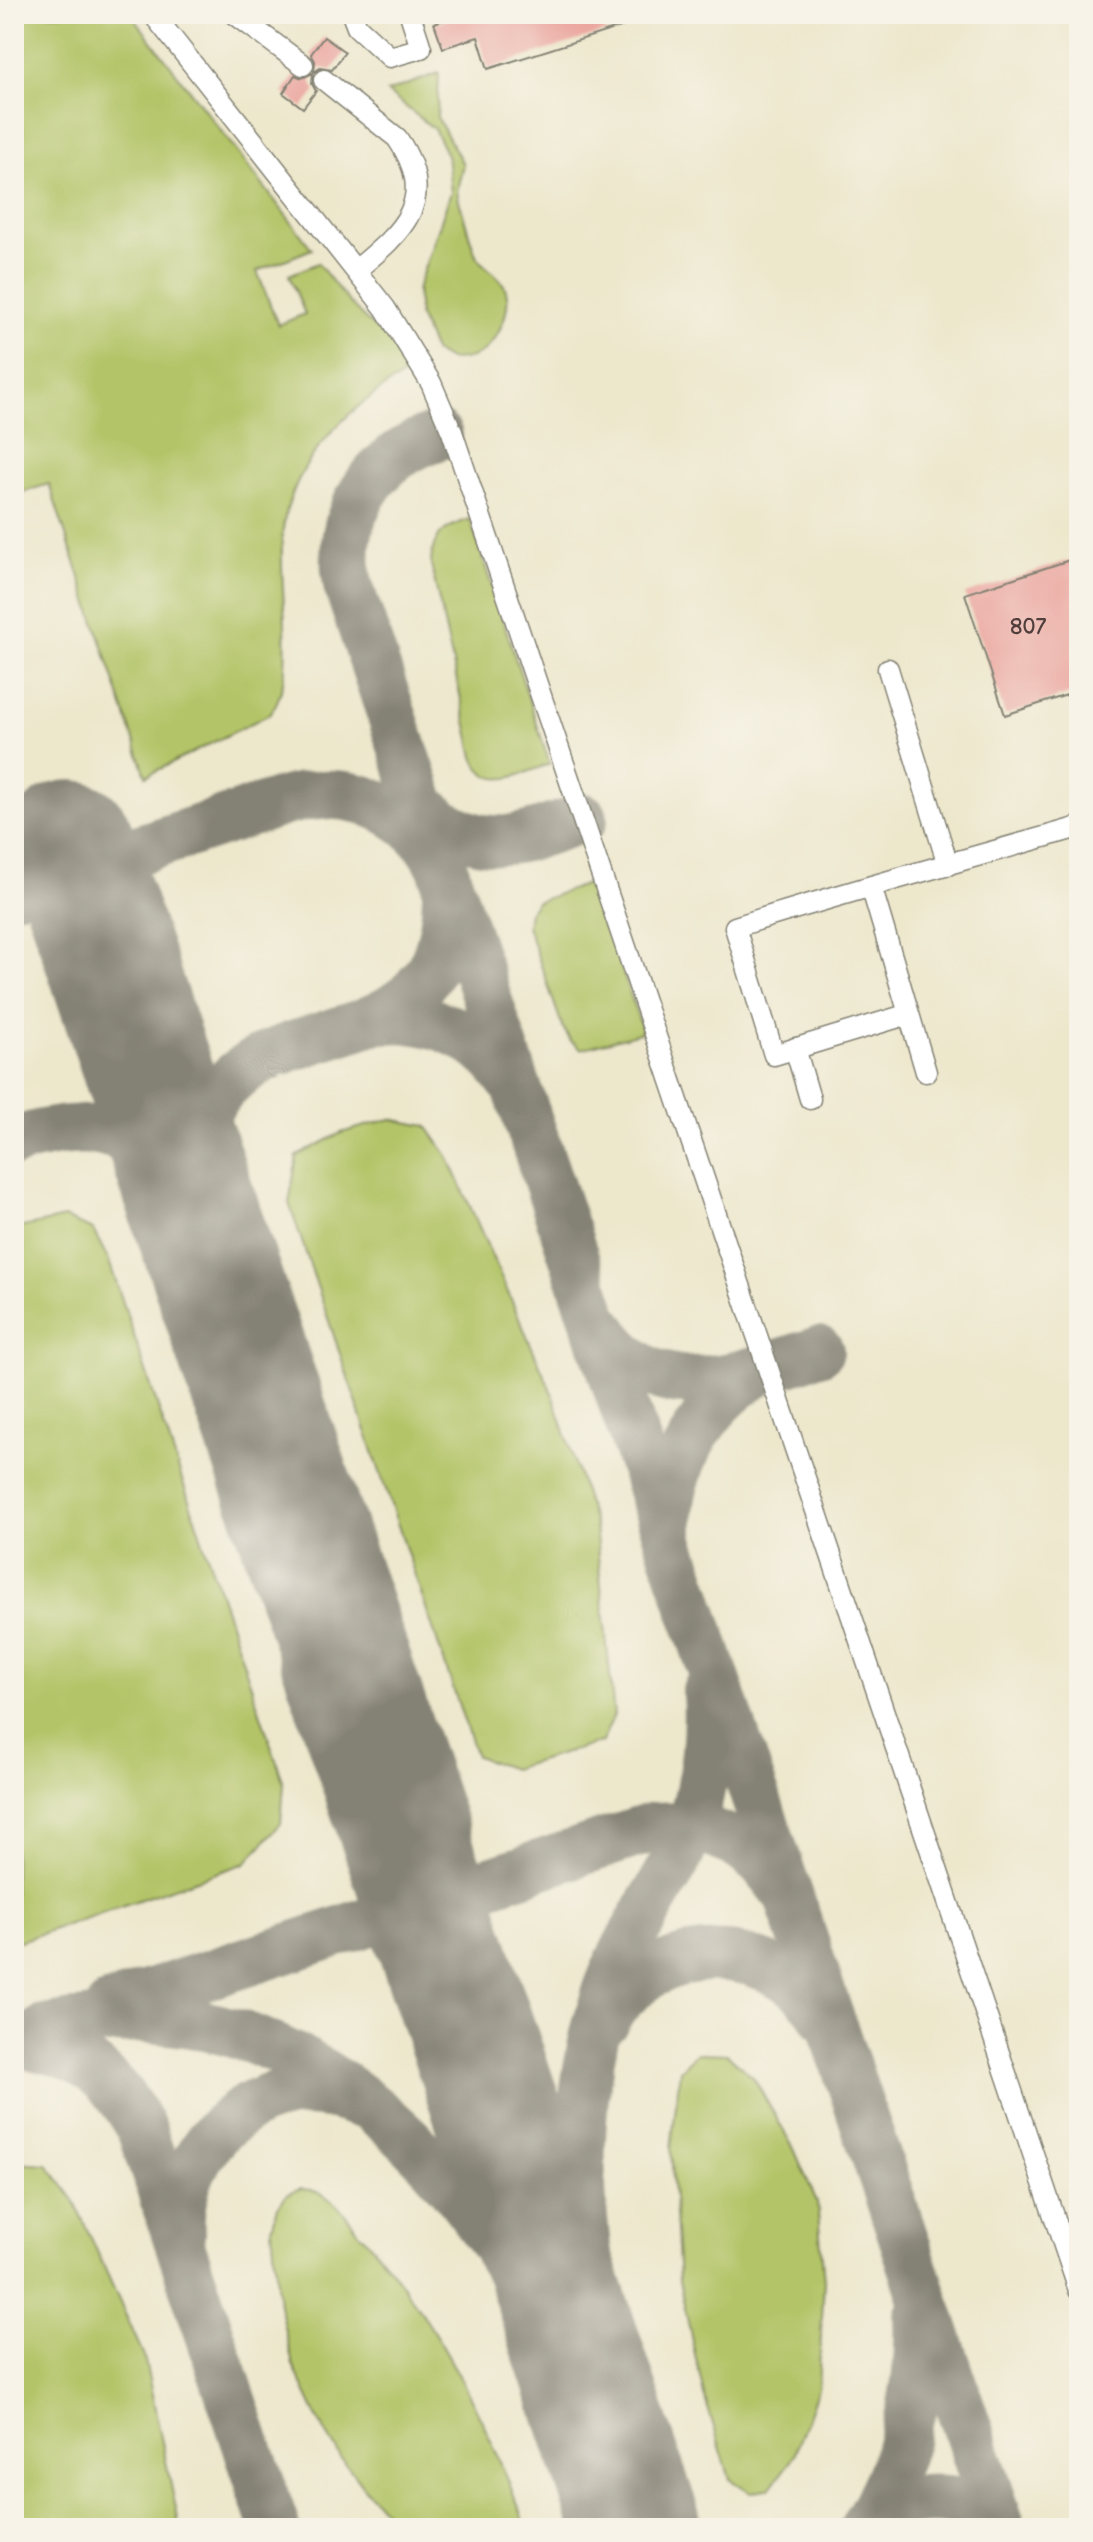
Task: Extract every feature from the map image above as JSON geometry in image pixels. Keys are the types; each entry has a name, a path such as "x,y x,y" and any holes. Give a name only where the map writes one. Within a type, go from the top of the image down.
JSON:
{"street":[{"path":"153,14 385,308 417,357 436,395 459,453 1079,2290"},
{"path":"235,14 303,65"},
{"path":"352,14 357,27 390,57 421,48 410,14"},
{"path":"324,80 397,138 414,175 413,204 402,229 356,270"},
{"path":"888,669 948,865"},
{"path":"909,1014 774,1055 735,927 1079,827"},
{"path":"871,886 926,1072"},
{"path":"795,1048 810,1099"}],"green space":[{"path":"14,14 131,14 312,249 257,271 278,325 305,314 289,275 318,263 356,310 396,349 403,365 404,375 364,402 328,436 300,476 291,498 284,522 282,546 285,672 280,694 270,714 146,776 49,484 14,495"},
{"path":"439,73 437,117 463,164 457,191 469,235 478,259 502,282 507,300 503,321 493,341 479,354 457,360 449,360 434,351 419,316 417,289 451,192 447,155 434,129 387,92"},
{"path":"470,519 550,764 506,778 488,775 480,769 474,757 431,565 434,546 440,534"},
{"path":"592,882 643,1032 581,1049 563,1028 527,926 529,912 536,902"},
{"path":"390,1119 427,1126 448,1156 553,1395 595,1526 614,1715 602,1742 512,1769 476,1756 289,1203 297,1156 341,1133"},
{"path":"64,1218 93,1230 109,1261 284,1784 281,1823 246,1863 14,1943 14,1229"},
{"path":"697,2053 727,2054 753,2077 794,2149 817,2202 824,2281 818,2389 793,2458 770,2488 751,2492 730,2479 704,2395 679,2281 671,2148 680,2070"},
{"path":"14,2162 47,2164 74,2200 144,2356 180,2528 24,2528 14,2500"},
{"path":"301,2189 320,2193 336,2204 415,2303 477,2411 527,2528 404,2528 364,2488 340,2456 320,2423 293,2365 279,2305 272,2228 278,2207 287,2194"}],"building":[{"path":"464,14 652,14 652,17 488,69 478,37 443,48 434,23"},
{"path":"324,37 345,52 332,70 320,68 314,72 315,61 311,54"},
{"path":"313,73 312,84 316,91 303,108 283,93 295,75 302,78"},
{"path":"1079,557 1079,691 1005,715 965,594"}],"taxiway":[{"path":"438,436 394,458 363,492 347,535 345,559 348,585 1001,2528"},
{"path":"14,891 306,796 345,796 382,807 406,822 436,855 446,881 447,895 439,950 419,986 390,1011 278,1051 243,1070 214,1099 204,1115 193,1146 192,1177 200,1227"},
{"path":"420,801 447,825 486,840 534,835 583,818"},
{"path":"374,1020 414,1020 451,1030 483,1049 510,1079"},
{"path":"14,1142 72,1130 120,1136 142,1147 161,1163 178,1185 193,1213"},
{"path":"599,1324 621,1352 646,1370 672,1379 700,1381 729,1377 819,1351"},
{"path":"669,1532 669,1508 674,1485 692,1440 721,1401 758,1372"},
{"path":"651,2528 615,2397 588,2264 581,2197 581,2129 589,2062 612,1978 680,1852 696,1808 705,1761 707,1691"},
{"path":"111,2007 654,1827 692,1828 726,1838 756,1858 781,1886"},
{"path":"604,2021 626,1993 652,1973 682,1961 714,1956 746,1960 776,1972 803,1991 826,2018"},
{"path":"44,2030 130,2018 159,2019 217,2029 272,2047 323,2074 371,2107 414,2146 454,2189 489,2236 545,2337 613,2496"},
{"path":"14,2044 56,2051 89,2066 116,2091 140,2126 275,2528"},
{"path":"180,2235 182,2201 192,2170 209,2142 231,2119 258,2103 289,2094 321,2093 355,2102"},
{"path":"864,2528 889,2478 907,2426 917,2373 919,2317"},
{"path":"866,2525 898,2506 932,2500 965,2506 995,2528"}],"runway":[{"path":"71,844 638,2528"}]}
